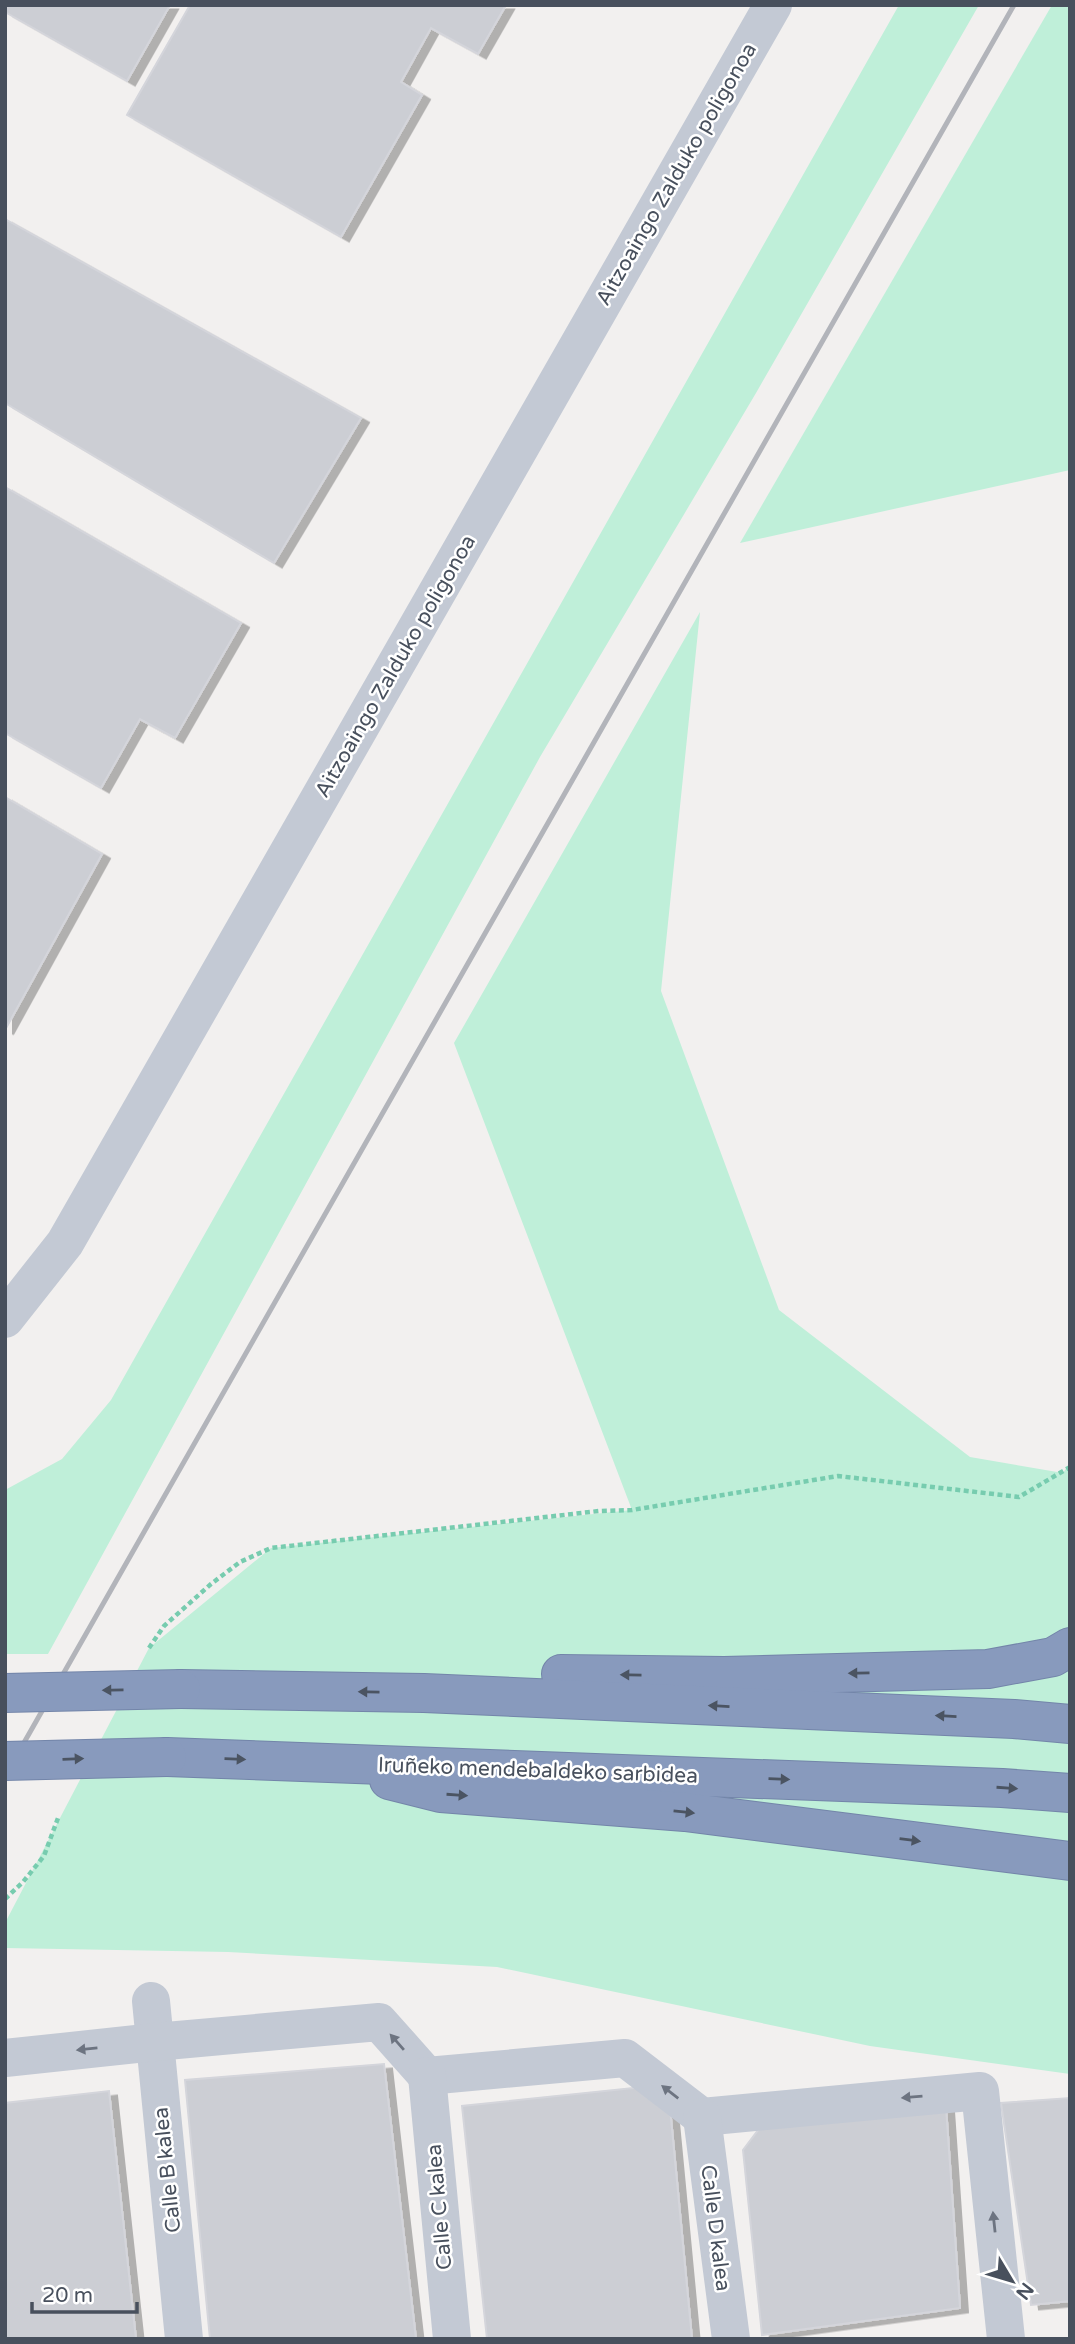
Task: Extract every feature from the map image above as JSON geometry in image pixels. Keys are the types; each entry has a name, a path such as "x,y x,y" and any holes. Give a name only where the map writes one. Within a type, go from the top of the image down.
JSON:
{"highway":[{"path":"424,1693 556,1674 724,1676 988,1669 1052,1657 1070,1647"},
{"path":"5,1693 181,1689 424,1693 1070,1724"},
{"name":"Iruñeko mendebaldeko sarbidea","path":"5,1761 167,1757 320,1761 1070,1793"},
{"path":"320,1761 441,1793 685,1812 1070,1861"}],"street":[{"name":"Aitzoaingo Zalduko poligonoa","path":"5,1320 65,1243 773,5"},
{"name":"Calle B kalea","path":"151,2001 184,2339"},
{"path":"5,2058 379,2022 427,2076 625,2057 702,2117 980,2091 1006,2339"},
{"name":"Calle C kalea","path":"427,2076 452,2339"},
{"name":"Calle D kalea","path":"702,2117 731,2339"}],"path":[{"path":"149,1648 163,1626 211,1584 240,1562 271,1549 599,1511 632,1510 838,1476 1019,1497 1070,1466"},
{"path":"5,1899 44,1856 58,1818"}],"green space":[{"path":"899,5 979,5 756,393 540,757 48,1654 5,1654 5,1490 62,1459 111,1400"},
{"path":"1052,5 1070,5 1070,470 740,543"},
{"path":"700,612 661,991 779,1310 970,1457 1063,1473 1070,1463 1070,2074 870,2046 497,1967 228,1952 5,1948 5,1923 149,1648 271,1548 632,1510 454,1043"}],"building":[{"path":"5,5 170,5 127,81 5,12"},
{"path":"190,5 506,5 478,54 431,28 401,82 422,95 341,237 127,115"},
{"path":"5,219 361,418 274,563 5,403"},
{"path":"5,487 241,623 175,738 140,719 101,788 5,733"},
{"path":"5,797 102,854 5,1030"},
{"path":"384,2064 416,2339 210,2339 185,2080"},
{"path":"643,2087 670,2108 692,2339 487,2339 462,2106"},
{"path":"109,2091 136,2339 5,2339 5,2103"},
{"path":"1070,2098 1070,2301 1031,2305 1001,2103"},
{"path":"946,2107 960,2308 762,2335 743,2150 768,2117"}],"railway":[{"path":"5,1776 1014,5"}]}
